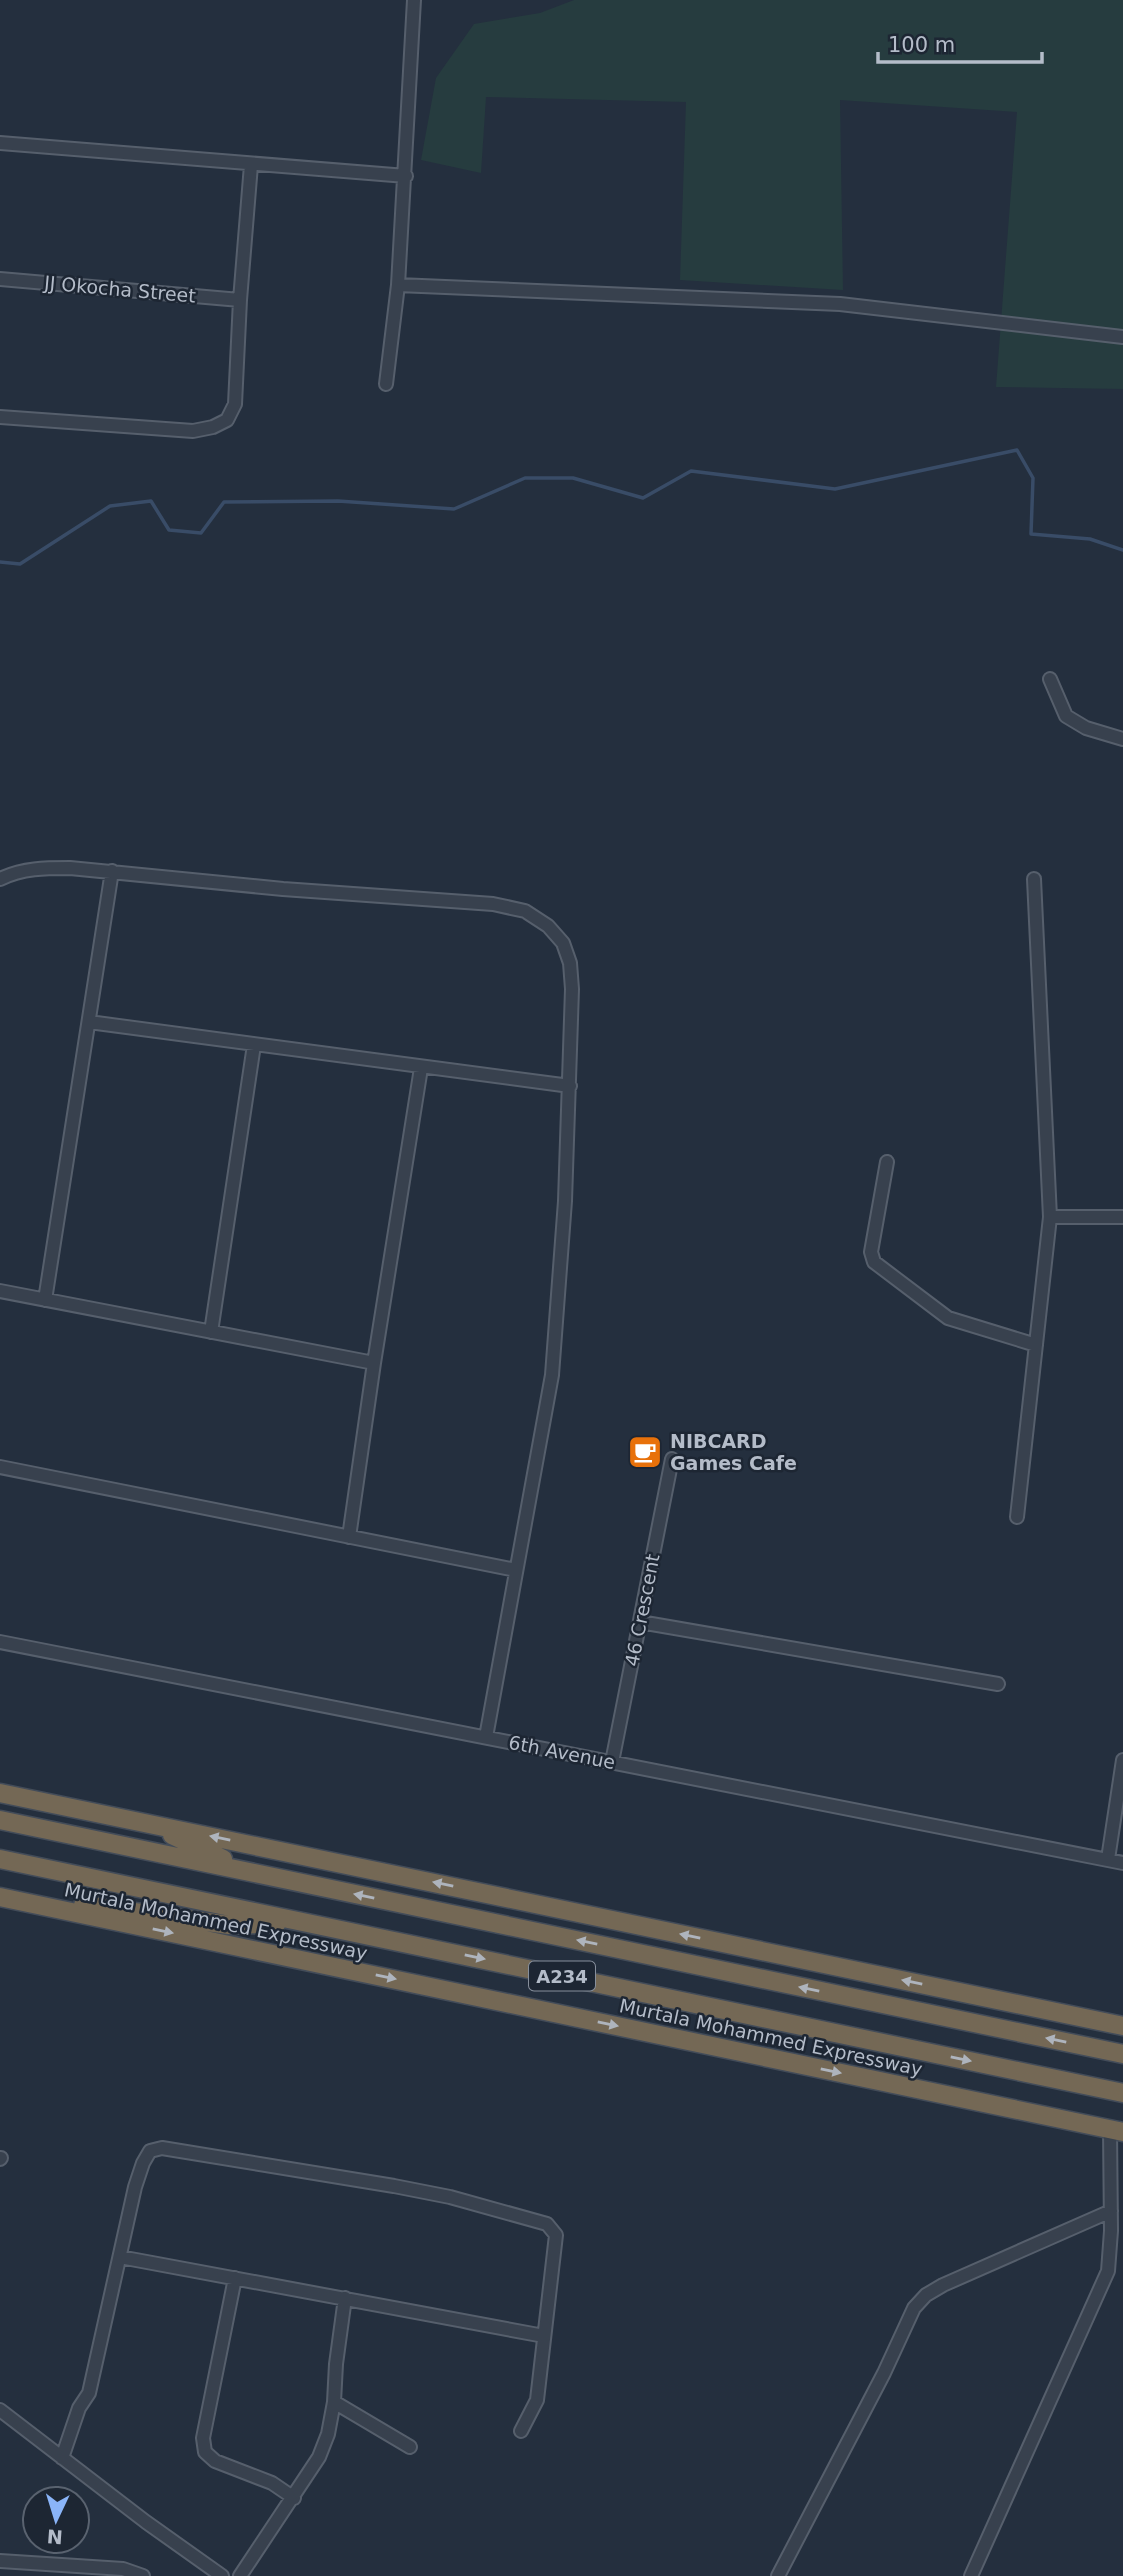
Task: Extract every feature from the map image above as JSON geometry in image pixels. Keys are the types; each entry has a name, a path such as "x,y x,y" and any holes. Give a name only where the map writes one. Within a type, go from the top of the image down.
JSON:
{"highway":[{"path":"0,1793 1123,2026"},
{"name":"A234","path":"0,1820 1123,2054"},
{"path":"144,1822 251,1872"},
{"name":"Murtala Mohammed Expressway","path":"0,1859 1123,2093"},
{"name":"Murtala Mohammed Expressway","path":"0,1897 1116,2131"},
{"path":"20,1901 103,1906 229,1925 305,1922"}],"street":[{"path":"386,384 398,285 406,176 414,0"},
{"path":"0,143 406,176"},
{"path":"0,416 193,431 213,427 227,420 235,404 251,164"},
{"name":"JJ Okocha Street","path":"0,279 240,300"},
{"path":"398,285 840,304 1123,337"},
{"path":"1050,679 1066,716 1086,729 1123,740"},
{"path":"0,879 36,868 112,871 283,889 493,904 525,911 548,926 563,943 570,963 572,1001 570,1086 565,1202 552,1375 486,1737"},
{"path":"45,1300 112,871"},
{"path":"1017,1517 1050,1217 1034,879"},
{"path":"89,1022 570,1086"},
{"path":"211,1332 254,1045"},
{"path":"349,1537 421,1068"},
{"path":"887,1163 871,1252 874,1262 947,1318 1036,1345"},
{"path":"1050,1217 1123,1217"},
{"path":"0,1291 374,1363"},
{"name":"46 Crescent","path":"612,1762 672,1459"},
{"path":"0,1467 516,1570"},
{"path":"640,1622 999,1684"},
{"name":"6th Avenue","path":"0,1642 1123,1863"},
{"path":"1108,1859 1123,1760"},
{"path":"971,2576 1108,2271 1116,2131"},
{"path":"62,2458 79,2408 89,2393 135,2187 150,2151 162,2148 450,2197 547,2224 556,2235 537,2400 521,2431"},
{"path":"778,2576 884,2373 914,2308 926,2295 943,2286 1111,2211"},
{"path":"120,2257 544,2336"},
{"path":"235,2278 203,2438 205,2452 215,2461 272,2483 294,2498"},
{"path":"240,2576 319,2458 328,2434 334,2402 345,2298"},
{"path":"334,2402 410,2447"},
{"path":"0,2410 222,2576"},
{"path":"0,2561 123,2569 143,2576"}],"green space":[{"path":"574,0 1123,0 1123,389 996,387 1017,112 840,100 843,290 680,280 686,102 486,97 481,173 421,160 436,78 474,24 540,13"}],"waterway":[{"path":"0,562 20,564 110,506 151,501 169,530 201,533 224,502 338,501 454,509 525,478 573,478 643,498 691,471 835,489 1017,450 1033,478 1031,534 1090,539 1123,550"}],"place":[{"name":"NIBCARD Games Cafe","path":"645,1452"}]}
